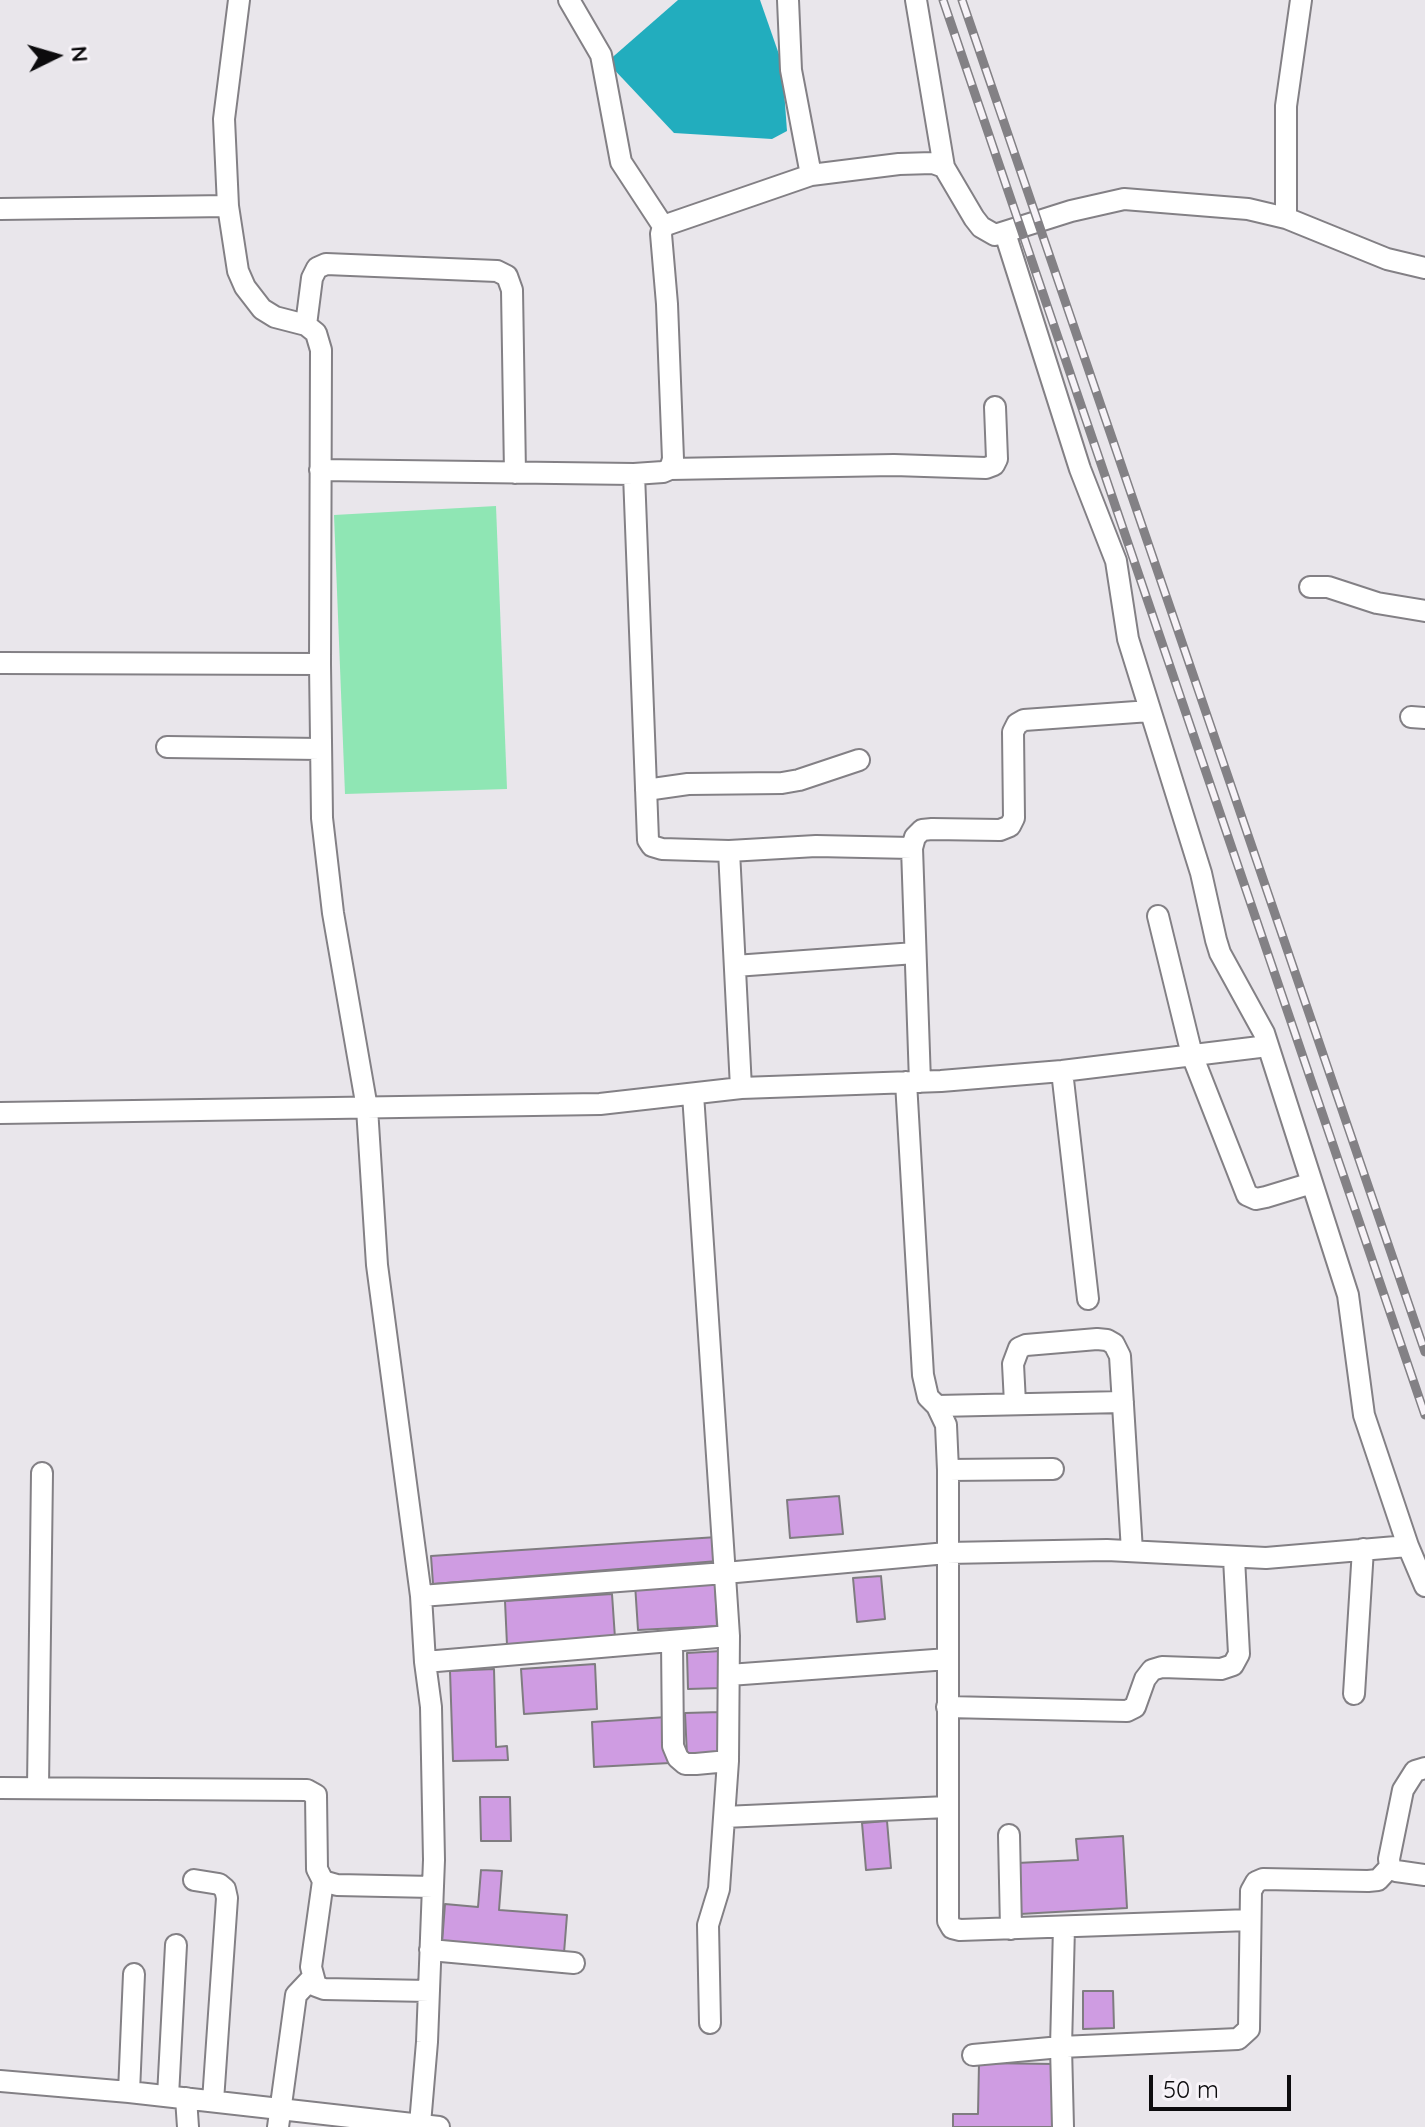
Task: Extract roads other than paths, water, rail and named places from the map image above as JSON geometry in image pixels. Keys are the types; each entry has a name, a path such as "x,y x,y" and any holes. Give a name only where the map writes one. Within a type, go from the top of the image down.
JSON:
{"street":[{"path":"4,2086 129,2092 213,2101 278,2118 430,2126 429,1991 433,1887 431,1707 421,1596 377,1265 367,1108 333,913 322,818 321,350 316,333 306,325 275,317 262,309 245,287 238,271 228,206 224,119 239,0"},
{"path":"569,0 601,55 621,162 663,226 673,459 670,469"},
{"path":"788,0 793,84 811,175"},
{"path":"916,0 944,167 981,227 995,235 1071,211 1124,199 1248,209 1286,218 1387,259 1425,268"},
{"path":"1286,218 1286,106 1301,0"},
{"path":"663,226 811,175 915,163 933,163 944,167"},
{"path":"0,209 228,206"},
{"path":"1005,233 1080,469 1116,561 1128,639 1201,873 1220,953 1259,1020 1352,1310 1364,1415 1408,1546 1425,1586"},
{"path":"306,325 312,278 317,268 326,264 497,271 507,276 512,290 515,473"},
{"path":"320,470 634,474 670,469 894,465 986,468 994,465 997,459 995,407"},
{"path":"634,474 648,840 652,846 729,851 816,846 912,848"},
{"path":"1310,587 1328,587 1377,603 1425,611"},
{"path":"0,663 320,664"},
{"path":"1150,711 1024,720 1017,724 1013,732 1014,818 1010,826 1000,830 922,830 915,837 912,848 915,953 913,1082 923,1375 928,1397 937,1406 946,1425 948,1470 948,1921 952,1928 960,1930 1250,1920"},
{"path":"167,747 320,749"},
{"path":"646,790 688,784 782,783 859,760"},
{"path":"729,851 741,1088"},
{"path":"1158,916 1192,1055 1247,1195 1256,1199 1312,1183"},
{"path":"735,966 915,953"},
{"path":"0,1113 600,1104 741,1088 913,1082 1062,1071 1268,1046"},
{"path":"1062,1071 1088,1299"},
{"path":"693,1094 729,1636 728,1761 719,1889 708,1925 710,2023"},
{"path":"1015,1403 1013,1364 1019,1348 1097,1339 1114,1344 1120,1356 1132,1551"},
{"path":"937,1406 1123,1402"},
{"path":"948,1470 1053,1469"},
{"path":"38,1787 42,1473"},
{"path":"421,1596 947,1553 1080,1549 1266,1558 1408,1546"},
{"path":"1354,1694 1363,1549"},
{"path":"947,1707 1127,1711 1135,1707 1145,1679 1152,1670 1162,1667 1221,1669 1233,1665 1239,1654 1234,1558"},
{"path":"425,1662 729,1636"},
{"path":"672,1641 673,1746 678,1758 685,1764 728,1761"},
{"path":"729,1675 948,1659"},
{"path":"1425,1768 1415,1771 1403,1790 1389,1859 1390,1867 1396,1871 1425,1875"},
{"path":"0,1788 307,1790 316,1795 317,1869 323,1881 311,1967 316,1986 324,1989 429,1991"},
{"path":"724,1817 947,1807"},
{"path":"1009,1835 1011,1929"},
{"path":"973,2055 1061,2047 1238,2039 1245,2036 1249,2029 1251,1891 1256,1882 1263,1879 1378,1880 1390,1867"},
{"path":"194,1880 219,1884 225,1889 227,1898 213,2101"},
{"path":"323,1881 337,1885 433,1887"},
{"path":"1063,2127 1064,1927"},
{"path":"176,1945 177,2097 188,2127"},
{"path":"430,1950 574,1963"},
{"path":"129,2092 134,1974"},
{"path":"278,2118 296,1995 312,1978"}],"water":[{"path":"678,0 760,0 782,63 787,131 772,139 674,133 607,62"}],"railway":[{"path":"943,0 1425,1415"},
{"path":"962,0 1425,1352"}]}
